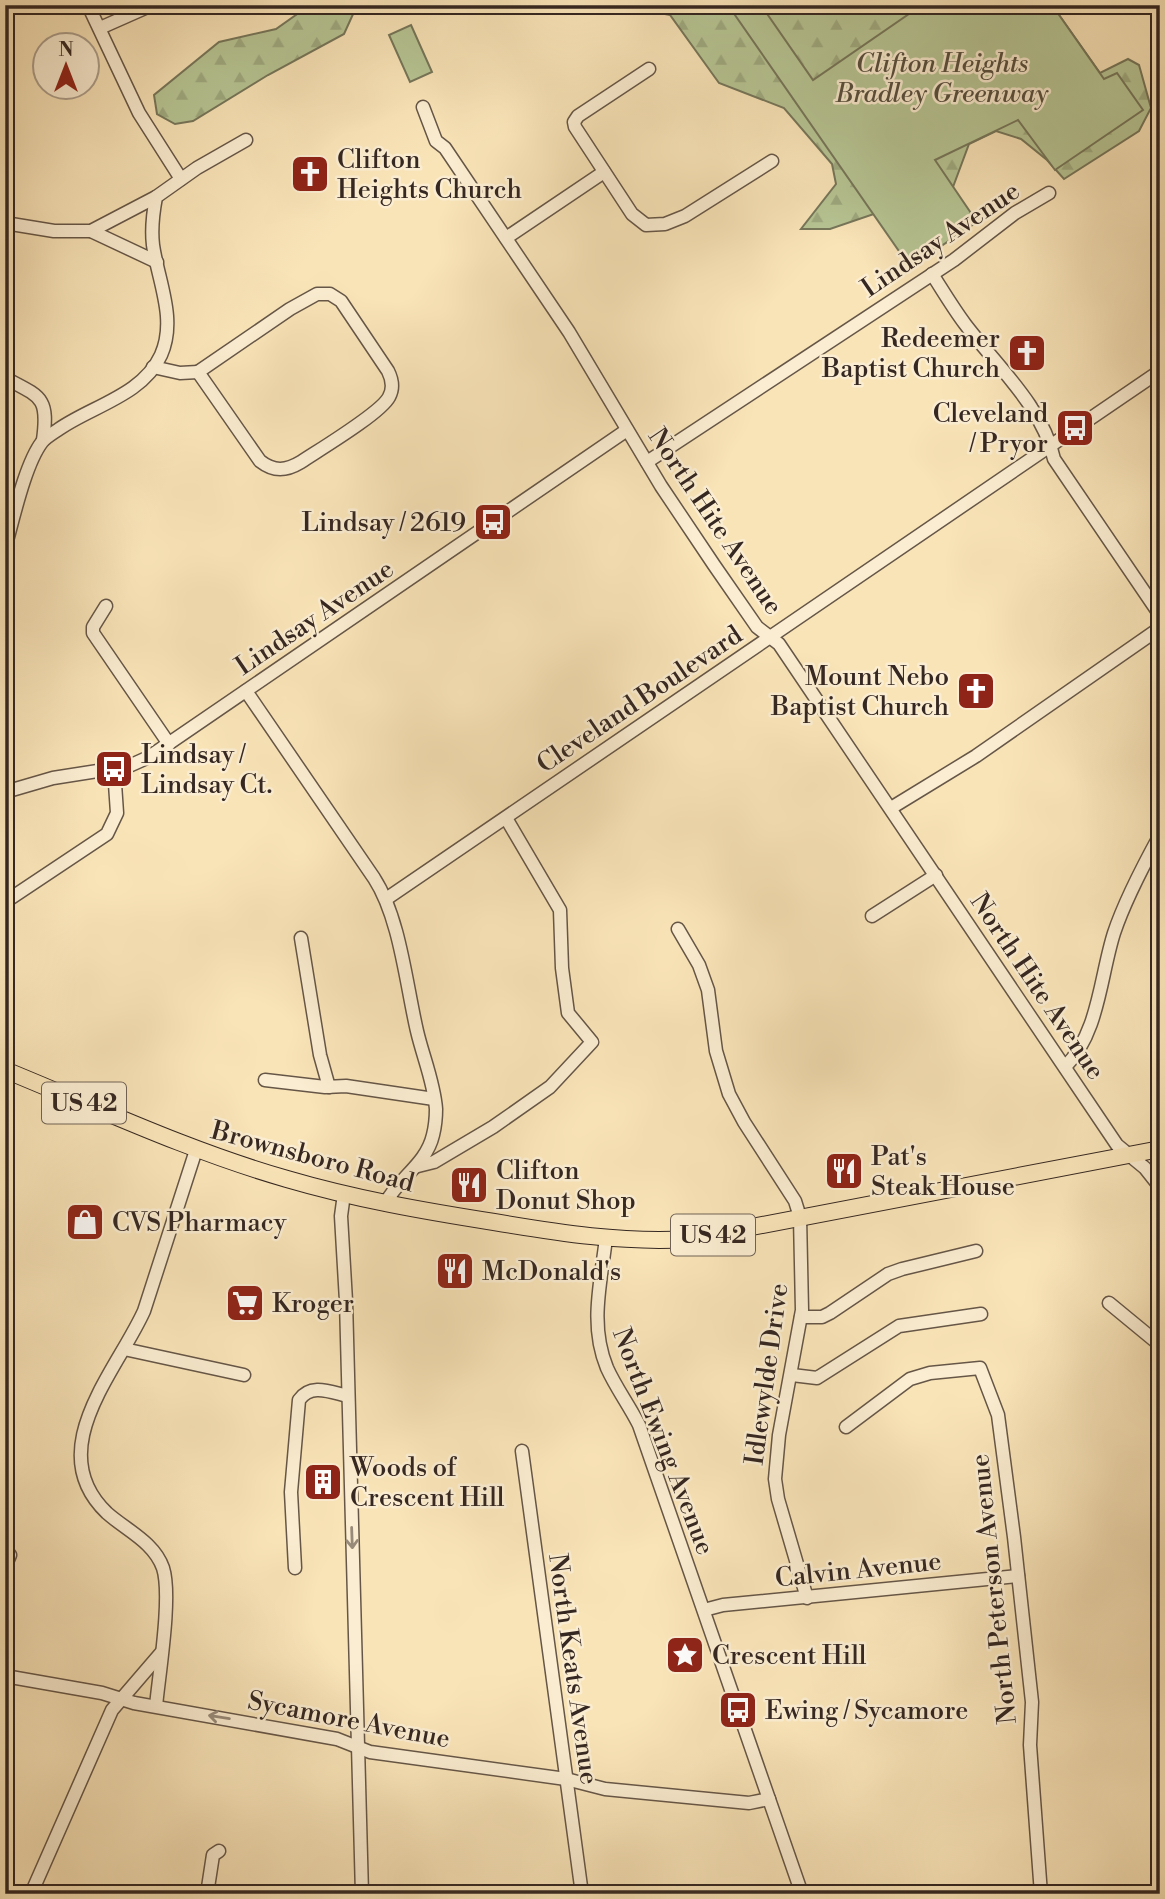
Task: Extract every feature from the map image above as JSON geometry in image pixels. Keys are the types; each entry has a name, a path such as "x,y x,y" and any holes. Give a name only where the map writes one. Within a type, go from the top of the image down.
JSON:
{"main road":[{"name":"Brownsboro Road","path":"5,1070 196,1150 284,1179 385,1203 524,1227 649,1241 689,1240 1160,1149"}],"street":[{"path":"88,5 139,113 181,179"},
{"path":"100,28 152,5"},
{"path":"649,69 575,119 575,127 638,220 656,226 666,224 699,208 772,161"},
{"name":"North Hite Avenue","path":"423,107 436,141 445,148 569,332 627,430 714,565 757,626 779,643 1117,1145 1145,1168 1160,1187"},
{"path":"91,231 156,197 197,167 246,140"},
{"path":"506,238 604,172"},
{"name":"Lindsay Avenue","path":"647,462 932,274 1015,213 1049,193"},
{"path":"43,440 72,420 135,386 161,355 167,325 167,306 152,229 156,197"},
{"path":"5,223 54,231 91,231 157,262"},
{"path":"932,274 964,323 1016,388 1051,445 1054,459 1160,615"},
{"path":"153,367 180,373 198,372 305,300 317,294 330,294 345,305 388,370 392,391 381,407 292,468 279,470 260,461 198,372"},
{"name":"Cleveland Boulevard","path":"386,899 1160,371"},
{"path":"5,378 30,391 42,402 46,417 43,440 32,460 6,546"},
{"name":"Lindsay Avenue","path":"5,792 53,778 114,769 140,762 627,430"},
{"path":"106,606 93,627 93,633 169,744"},
{"path":"891,808 976,757 1160,628"},
{"path":"246,691 386,899 434,1099 434,1132 428,1151 418,1166 397,1184 385,1203"},
{"path":"5,902 107,834 117,813 114,769"},
{"path":"418,1166 434,1162 493,1127 550,1087 592,1042 568,1013 562,968 560,910 506,818"},
{"path":"1065,1068 1077,1055 1089,1030 1116,929 1160,835"},
{"path":"872,916 936,875"},
{"name":"Idlewylde Drive","path":"678,929 699,965 708,990 716,1051 729,1094 795,1200 800,1217 803,1284 801,1317 779,1435 775,1479 778,1499 807,1598"},
{"path":"301,938 320,1055 329,1087"},
{"path":"265,1080 329,1087 346,1086 434,1099"},
{"path":"156,1706 166,1595 163,1569 154,1551 98,1503 85,1479 82,1440 97,1391 144,1311 196,1150"},
{"path":"344,1194 341,1216 346,1301 362,1894"},
{"name":"North Ewing Avenue","path":"606,1238 596,1319 598,1343 615,1385 639,1425 802,1894"},
{"path":"801,1317 822,1317 901,1269 976,1251"},
{"path":"1109,1303 1160,1345"},
{"path":"792,1376 817,1378 899,1326 981,1314"},
{"path":"124,1349 244,1375"},
{"name":"North Peterson Avenue","path":"846,1427 910,1379 919,1375 980,1367 998,1415 1018,1576 1032,1702 1030,1745 1041,1894"},
{"path":"295,1569 291,1492 299,1400 313,1389 348,1396"},
{"name":"North Keats Avenue","path":"522,1451 582,1894"},
{"path":"5,1553 10,1555 5,1567"},
{"name":"Calvin Avenue","path":"704,1610 723,1605 1018,1576"},
{"path":"31,1894 112,1710 161,1653"},
{"name":"Sycamore Avenue","path":"5,1675 121,1698 134,1703 337,1739 370,1752 566,1779 605,1789 749,1803 769,1799"},
{"path":"207,1894 213,1855 219,1851"}],"green space":[{"path":"310,5 350,5 354,12 344,34 268,75 193,121 175,124 157,114 154,95 219,42 276,29"},
{"name":"Clifton Heights Bradley Greenway","path":"619,5 1052,5 1100,73 1128,59 1139,65 1151,108 1139,131 1064,179 1047,160 1021,139 996,131 969,144 953,187 830,229 801,229 836,184 832,164 784,108 719,83 670,15"},
{"name":"Clifton Heights Bradley Greenway","path":"728,5 761,5 813,80 922,5 1052,5 1104,79 1117,73 1143,110 1055,170 1018,120 935,160 977,222 910,267"},
{"path":"411,25 432,72 410,82 389,35"}],"place":[{"name":"Clifton Heights Church","path":"310,174"},
{"name":"Redeemer Baptist Church","path":"1027,353"},
{"name":"Cleveland / Pryor","path":"1075,428"},
{"name":"Lindsay / 2619","path":"493,522"},
{"name":"Mount Nebo Baptist Church","path":"976,691"},
{"name":"Lindsay / Lindsay Ct.","path":"114,769"},
{"name":"Pat's Steak House","path":"844,1171"},
{"name":"Clifton Donut Shop","path":"469,1185"},
{"name":"CVS Pharmacy","path":"85,1222"},
{"name":"McDonald's","path":"455,1271"},
{"name":"Kroger","path":"245,1303"},
{"name":"Woods of Crescent Hill","path":"323,1482"},
{"name":"Crescent Hill","path":"685,1655"},
{"name":"Ewing / Sycamore","path":"738,1710"}]}
